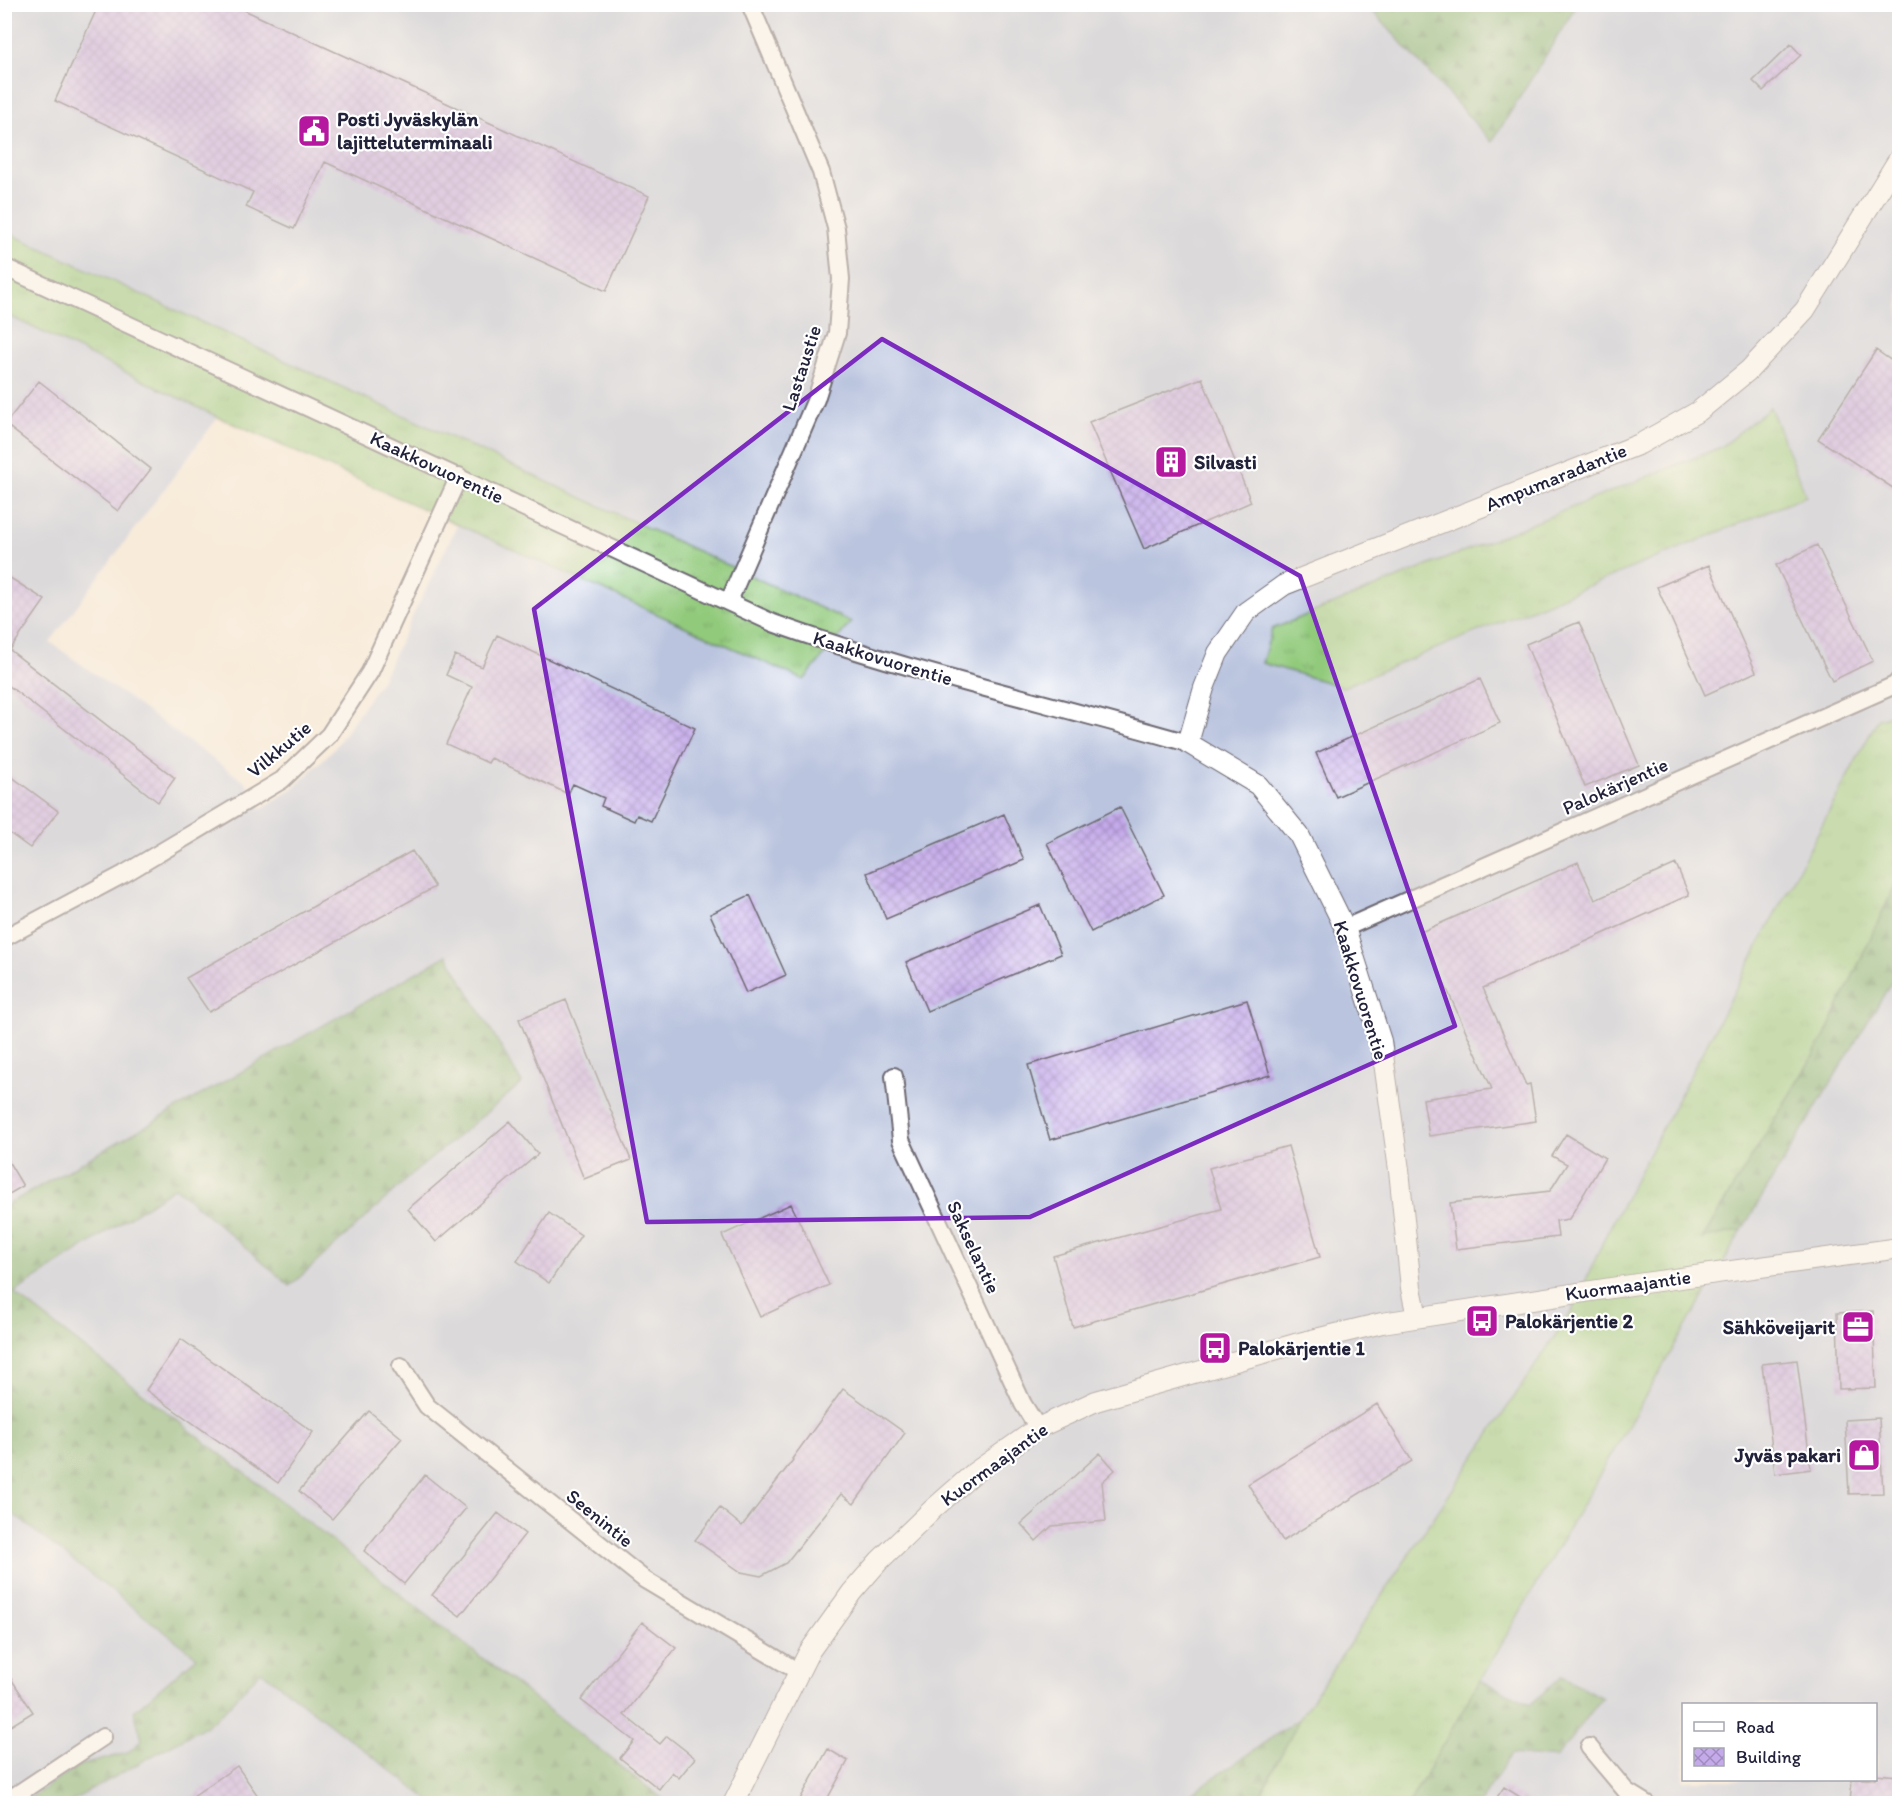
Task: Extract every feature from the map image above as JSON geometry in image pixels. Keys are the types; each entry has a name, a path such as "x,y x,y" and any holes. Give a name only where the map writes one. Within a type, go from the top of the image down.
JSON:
{"street":[{"name":"Lastaustie","path":"729,601 816,399 837,333 841,279 836,228 821,172 750,4"},
{"name":"Ampumaradantie","path":"1188,743 1204,688 1218,653 1246,612 1284,585 1640,444 1699,411 1724,391 1749,370 1804,310 1899,157"},
{"name":"Kaakkovuorentie","path":"4,267 773,623 912,667 1188,743 1257,784 1299,835 1345,928 1381,1041 1399,1170 1411,1288 1417,1317"},
{"name":"Vilkkutie","path":"4,938 124,874 282,780 328,735 370,672 459,476"},
{"name":"Palokärjentie","path":"1345,928 1895,685 1899,679"},
{"name":"Sakselantie","path":"894,1076 901,1140 1023,1404 1038,1428"},
{"name":"Kuormaajantie","path":"733,1803 799,1672 827,1626 852,1592 933,1509 974,1473 1038,1428 1095,1401 1175,1377 1332,1335 1417,1317 1899,1248"},
{"name":"Seenintie","path":"401,1366 427,1406 645,1580 799,1672"},
{"path":"4,1803 103,1737"},
{"path":"1589,1747 1626,1791 1647,1803"}],"highlighted area":[{"path":"882,339 1300,576 1455,1026 1030,1217 647,1222 534,609"}],"shaded area":[{"path":"5,5 1367,5 1492,142 1577,5 1899,5 1899,713 1878,719 1607,1233 1573,1309 1300,1718 1183,1799 1171,1803 668,1803 14,1293 175,1187 290,1285 410,1176 522,1082 446,955 5,1206 4,314 218,417 50,642 246,783 261,809 292,789 335,748 382,679 458,524 804,680 851,622 5,231","holes":["1721,447 1263,663 1273,629"]},
{"path":"1899,970 1899,1803 1480,1803 1511,1754 1556,1758 1531,1704 1480,1680 1742,1230"},
{"path":"4,1508 198,1657 134,1710 142,1740 127,1753 78,1766 22,1803 5,1803"},
{"path":"261,1670 433,1803 68,1804 206,1726 224,1711"}],"green space":[{"path":"1367,5 1577,5 1492,142"},
{"path":"4,231 851,622 804,680 218,417 5,314"},
{"path":"1770,407 1806,496 1343,687 1262,663 1272,629 1721,447"},
{"path":"1899,713 1899,877 1824,1038 1703,1238 1742,1230 1409,1803 1256,1804 1300,1718 1573,1309 1607,1233 1878,719"},
{"path":"1899,877 1899,970 1742,1230 1702,1239 1824,1038"},
{"path":"447,955 522,1083 410,1176 290,1286 175,1187 14,1293 668,1803 433,1803 261,1671 224,1711 206,1726 68,1803 22,1803 78,1766 127,1753 142,1740 134,1711 197,1657 5,1508 5,1206"},
{"path":"1562,1676 1602,1698 1556,1758 1511,1754 1480,1803 1409,1803 1480,1680 1531,1704"},
{"path":"1300,1718 1256,1803 1171,1803 1183,1799"}],"building":[{"name":"Posti Jyväskylän lajitteluterminaali","path":"99,4 231,4 649,196 606,291 325,162 294,229 246,207 253,192 55,101"},
{"path":"1791,44 1801,55 1763,91 1753,81"},
{"path":"1876,350 1899,366 1899,492 1818,439"},
{"name":"Silvasti","path":"1202,378 1251,502 1144,549 1089,422"},
{"path":"39,381 151,469 118,511 5,424"},
{"path":"1817,545 1873,661 1832,681 1776,565"},
{"path":"1709,565 1756,672 1705,695 1657,587"},
{"path":"4,574 45,600 10,650 175,778 158,802 4,682"},
{"path":"1579,622 1639,765 1585,787 1526,644"},
{"path":"497,635 695,728 651,821 637,815 634,821 601,806 604,798 573,784 568,794 491,758 488,763 446,744 472,687 446,675 455,655 482,667"},
{"path":"1480,679 1500,723 1336,797 1316,753"},
{"path":"4,771 58,811 30,848 4,829"},
{"path":"1120,807 1164,895 1091,932 1047,843"},
{"path":"1004,814 1024,860 886,919 867,873"},
{"path":"412,851 435,887 209,1012 186,978"},
{"path":"1578,862 1595,900 1676,864 1689,895 1483,988 1526,1085 1530,1084 1536,1121 1429,1136 1423,1099 1492,1089 1421,932"},
{"path":"750,895 786,975 746,993 710,914"},
{"path":"1040,905 1061,954 927,1011 906,962"},
{"path":"566,1000 631,1160 584,1179 519,1019"},
{"path":"1247,1000 1270,1075 1050,1140 1028,1065"},
{"path":"510,1121 538,1154 436,1242 408,1209"},
{"path":"1566,1134 1605,1158 1569,1219 1556,1221 1558,1237 1456,1249 1450,1203 1550,1191 1567,1164 1552,1156"},
{"path":"1288,1146 1320,1257 1073,1327 1053,1256 1221,1209 1209,1168"},
{"path":"4,1154 23,1186 4,1197"},
{"path":"791,1204 829,1285 760,1317 722,1235"},
{"path":"549,1213 581,1235 549,1283 517,1261"},
{"path":"1873,1311 1876,1388 1839,1389 1837,1313"},
{"path":"181,1339 313,1432 278,1483 146,1390"},
{"path":"1797,1360 1811,1469 1775,1474 1762,1364"},
{"path":"843,1389 905,1433 854,1504 841,1494 786,1563 761,1576 741,1572 695,1540 720,1508 742,1526 793,1460"},
{"path":"1377,1404 1412,1461 1283,1541 1248,1484"},
{"path":"369,1411 402,1438 332,1519 299,1491"},
{"path":"1879,1418 1883,1493 1849,1494 1845,1420"},
{"path":"1100,1453 1115,1470 1102,1482 1106,1521 1052,1526 1036,1541 1021,1524"},
{"path":"425,1475 466,1508 404,1584 364,1551"},
{"path":"498,1513 525,1534 460,1616 432,1595"},
{"path":"642,1622 676,1648 624,1715 660,1744 667,1736 695,1758 679,1778 672,1772 659,1789 620,1758 634,1741 581,1700"},
{"path":"4,1668 33,1712 4,1730"},
{"path":"828,1749 848,1761 825,1803 798,1803"},
{"path":"237,1766 263,1803 183,1803"},
{"path":"1877,1774 1899,1776 1899,1803 1850,1803 1852,1781 1877,1781"},
{"path":"1504,1787 1530,1803 1493,1803"}],"place":[{"name":"Posti Jyväskylän lajitteluterminaali","path":"314,131"},
{"name":"Silvasti","path":"1171,462"},
{"name":"Palokärjentie 2","path":"1482,1321"},
{"name":"Sähköveijarit","path":"1858,1327"},
{"name":"Palokärjentie 1","path":"1215,1348"},
{"name":"Jyväs pakari","path":"1864,1455"}]}
